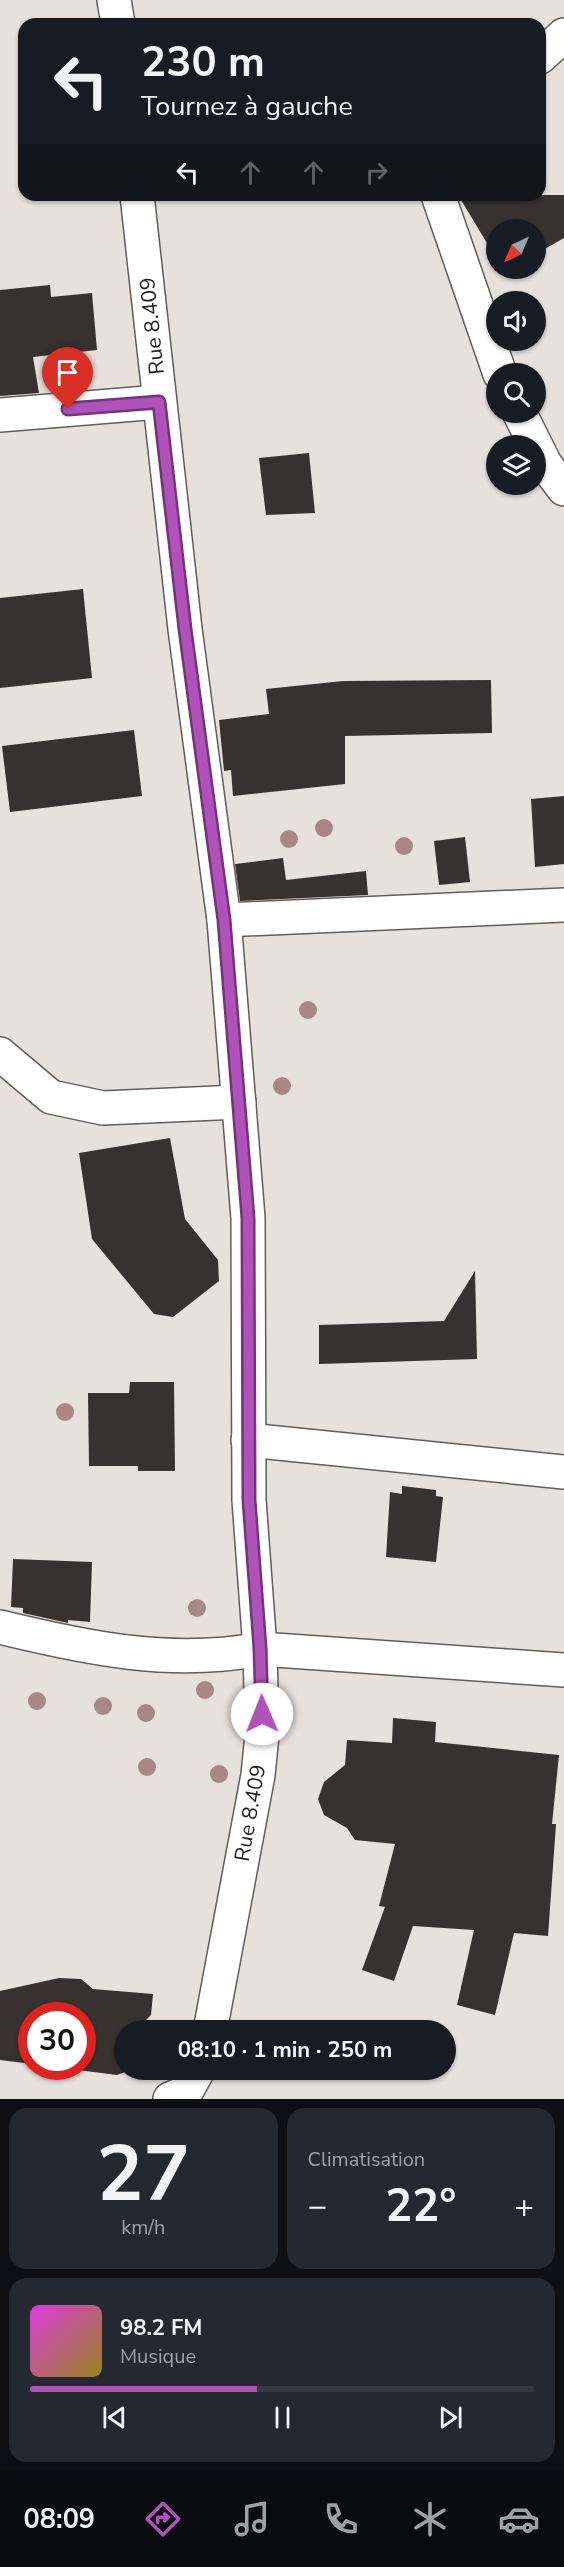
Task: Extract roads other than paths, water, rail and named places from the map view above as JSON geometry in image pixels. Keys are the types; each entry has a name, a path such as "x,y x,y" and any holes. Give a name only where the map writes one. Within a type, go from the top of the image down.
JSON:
{"street":[{"path":"114,0 117,18"},
{"path":"546,52 564,35"},
{"name":"Rue 8.409","path":"138,201 185,629 224,920 248,1218 249,1500 260,1648 262,1735 258,1775 212,2020"},
{"path":"440,201 496,363"},
{"path":"0,415 159,402"},
{"path":"524,423 545,464 564,489"},
{"path":"224,920 564,905"},
{"path":"0,1054 51,1097 103,1108 239,1102"},
{"path":"249,1440 564,1472"},
{"path":"0,1627 135,1655 223,1656 260,1648 564,1670"},
{"path":"170,2099 186,2092 193,2080"}]}
